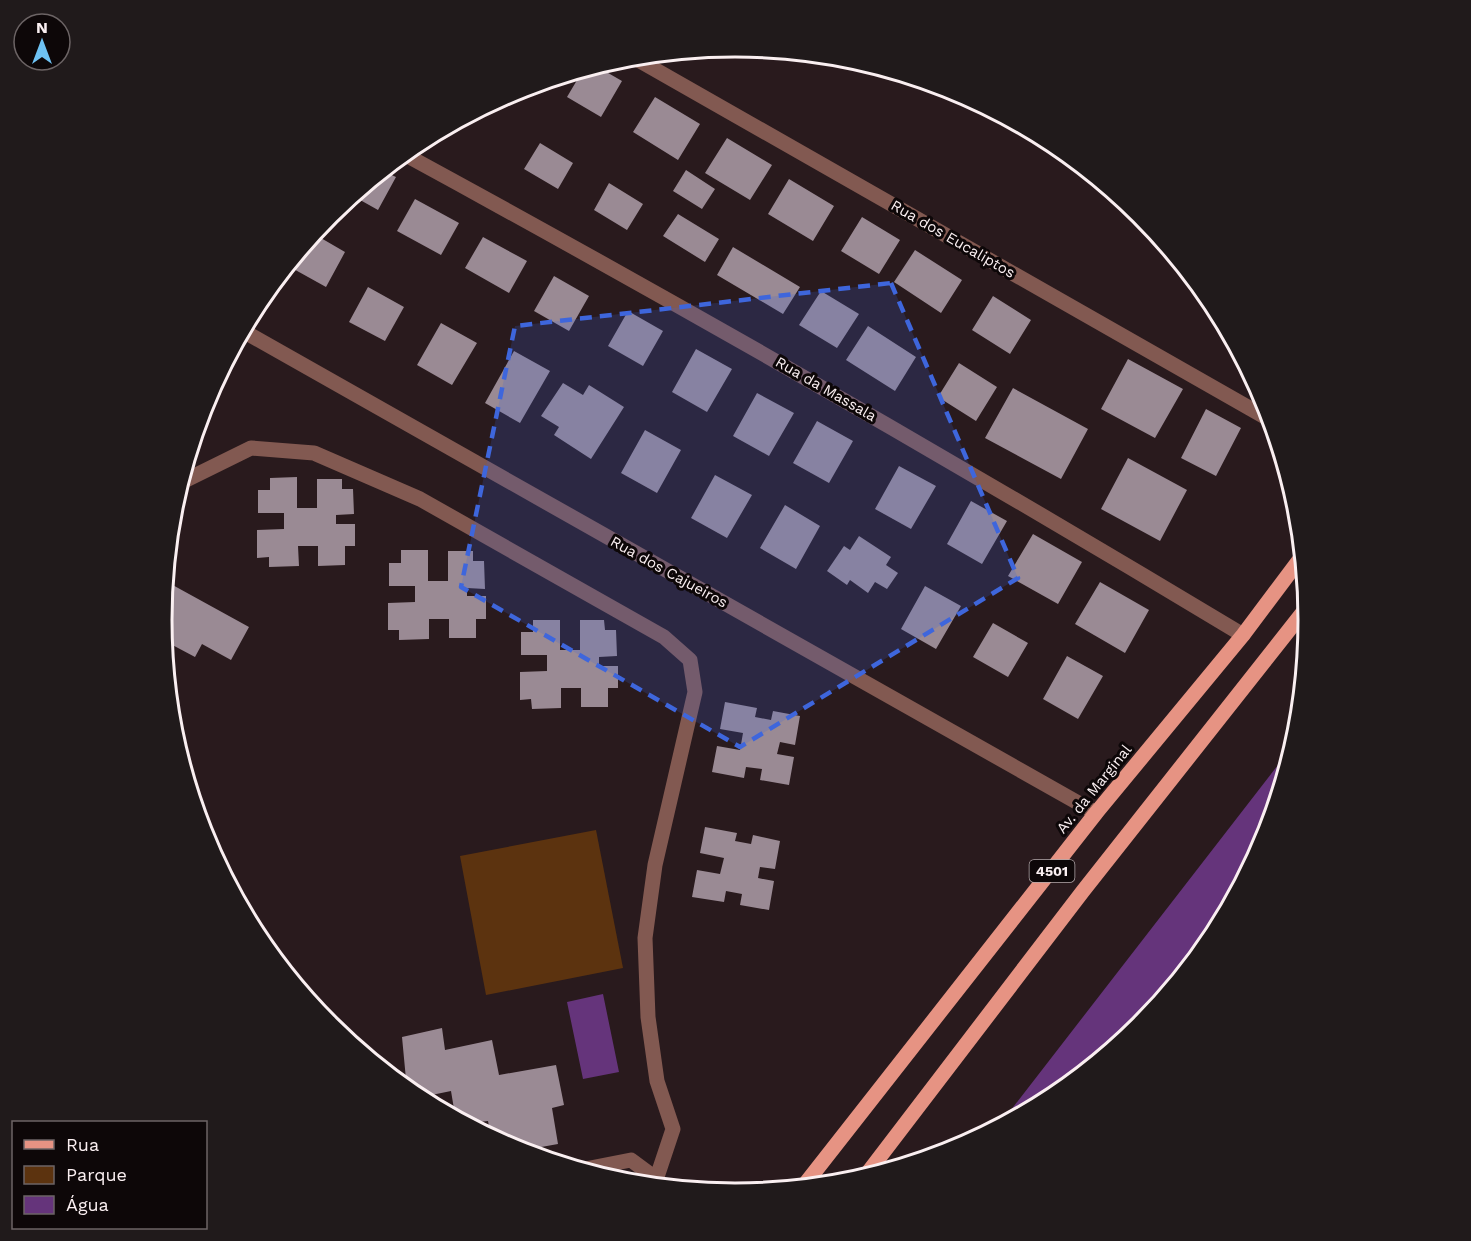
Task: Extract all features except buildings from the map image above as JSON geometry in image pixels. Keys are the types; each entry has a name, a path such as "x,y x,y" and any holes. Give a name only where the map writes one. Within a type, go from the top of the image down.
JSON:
{"main road":[{"name":"Av. da Marginal","path":"809,1179 1096,813 1243,635 1296,564"},
{"name":"4501","path":"872,1167 1083,891 1299,617"}],"street":[{"name":"Rua dos Eucaliptos","path":"646,65 1259,414"},
{"name":"Rua da Massala","path":"412,159 704,320 957,464 1243,635"},
{"name":"Rua dos Cajueiros","path":"250,335 1096,813"},
{"path":"190,478 251,448 314,453 420,499 664,637 690,660 695,692 655,865 645,938 648,1017 657,1081 673,1129 657,1178"},
{"path":"597,1167 631,1160 649,1177"}],"highlighted area":[{"path":"891,283 1018,578 740,747 461,587 515,326"}],"green space":[{"path":"596,830 623,968 486,995 460,856"}],"water":[{"path":"1281,761 1269,802 1241,870 1224,902 1183,964 1134,1019 1079,1068 1008,1114"},
{"path":"603,994 619,1072 583,1079 567,1002"}]}
